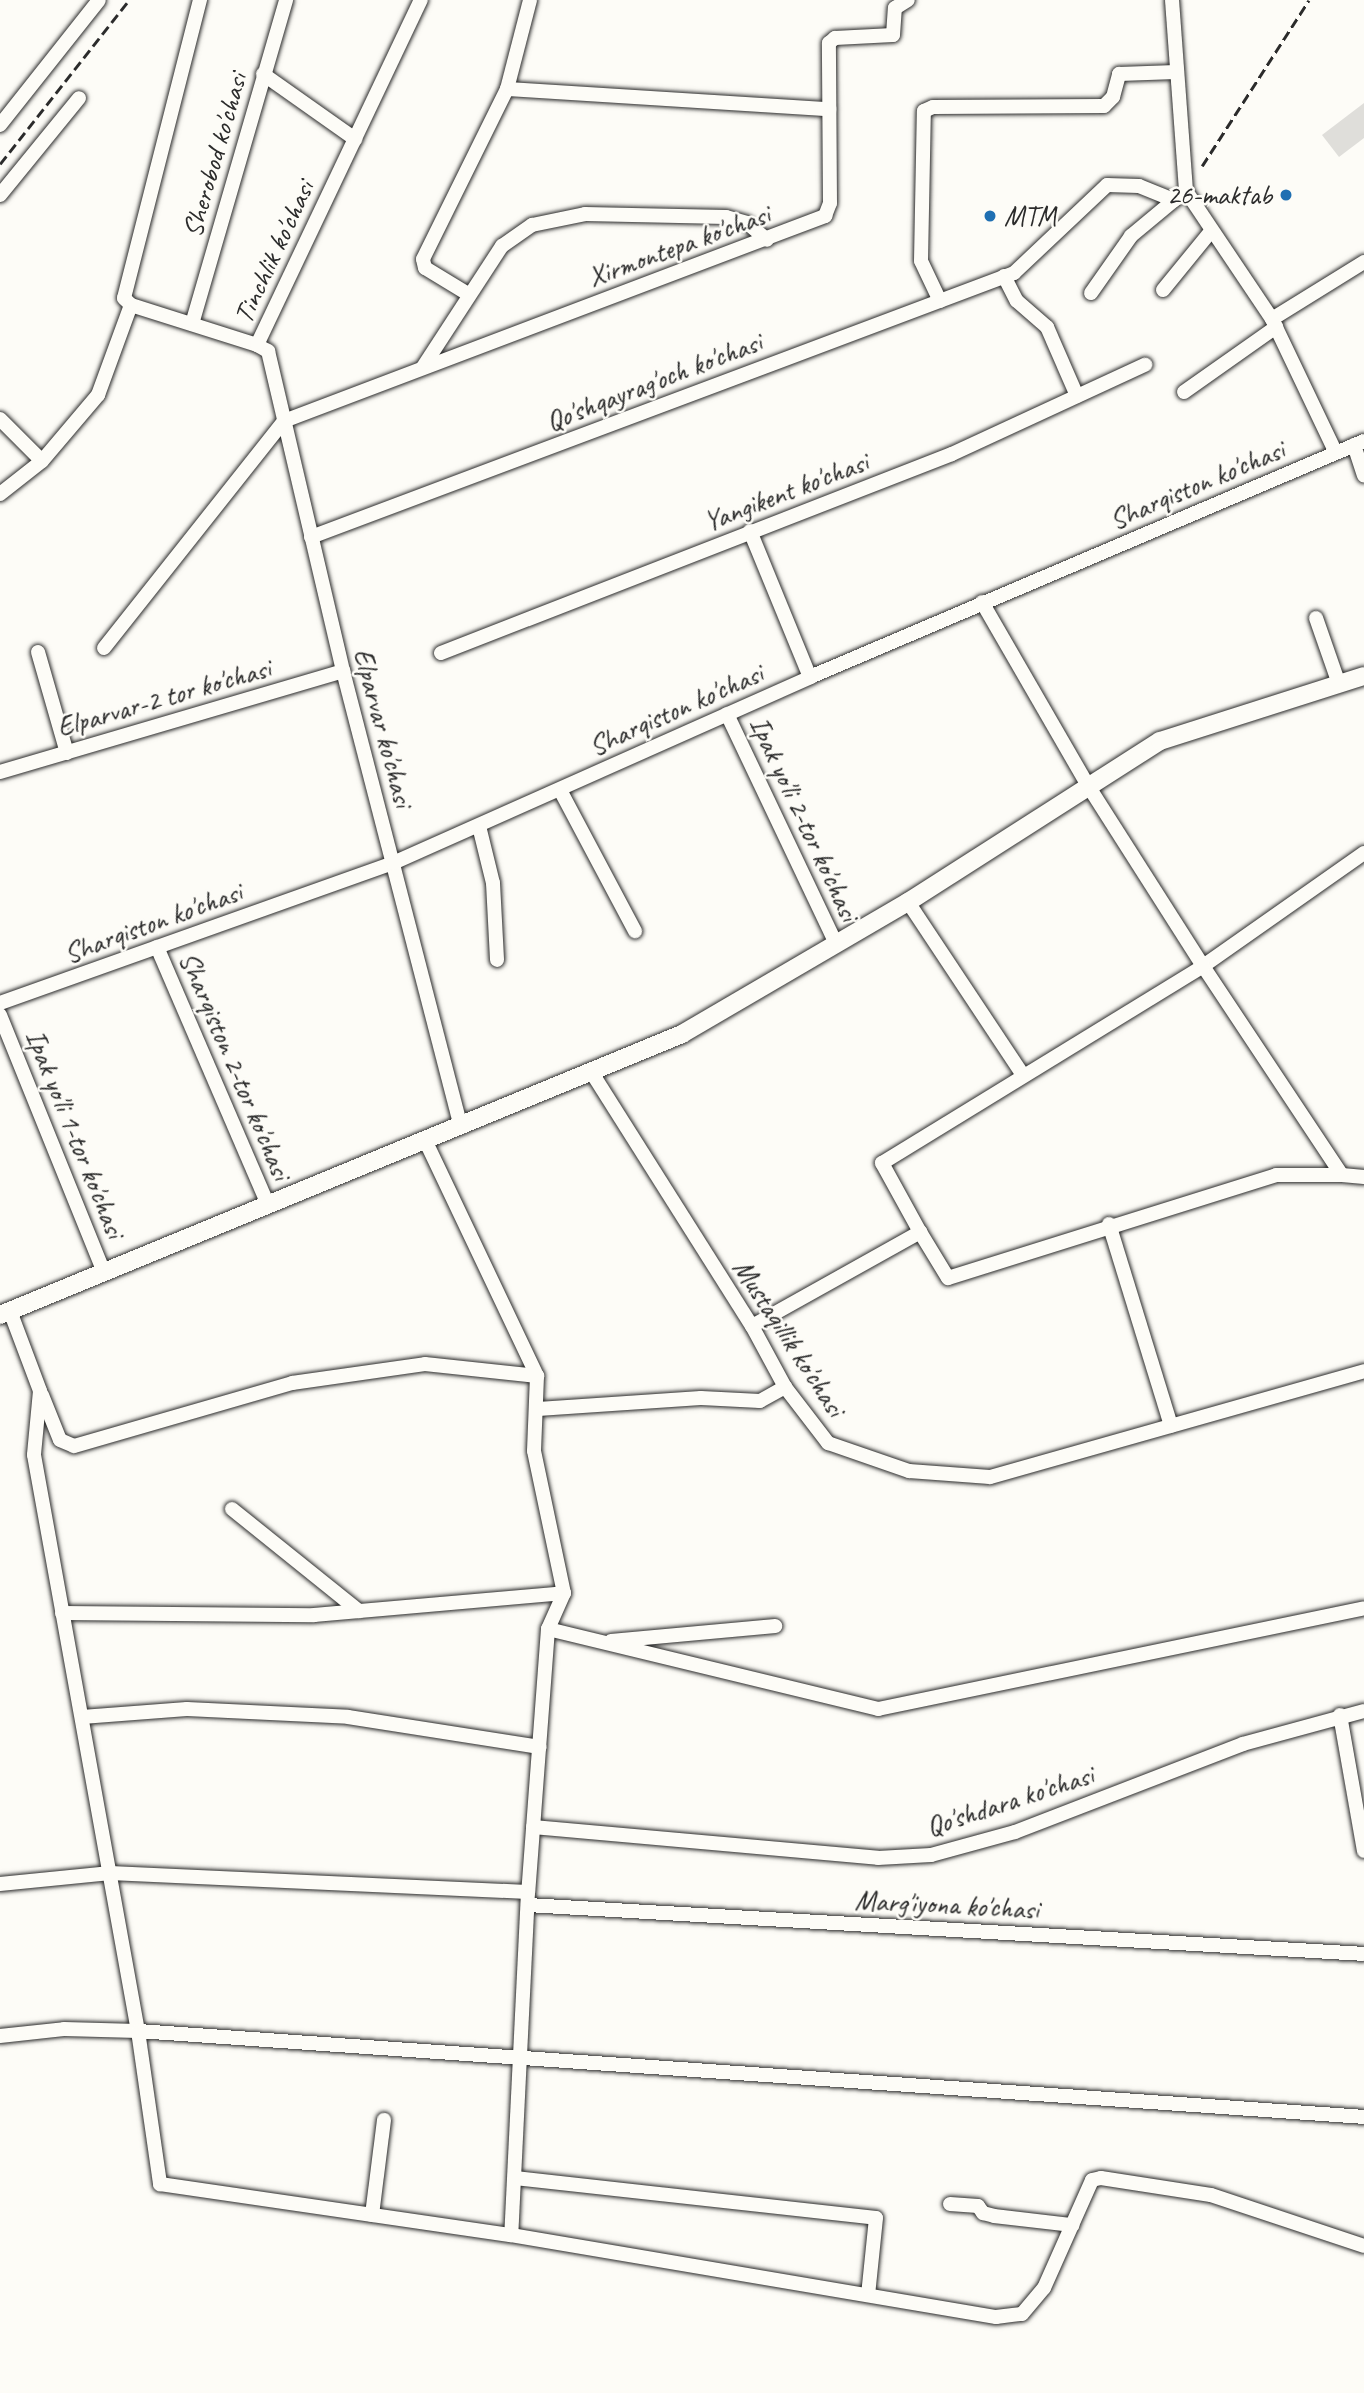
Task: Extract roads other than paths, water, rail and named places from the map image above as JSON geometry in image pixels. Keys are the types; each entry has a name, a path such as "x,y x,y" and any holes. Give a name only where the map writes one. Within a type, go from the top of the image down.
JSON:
{"main road":[{"path":"5,1313 426,1142 682,1034 908,902 1087,784 1160,741 1364,676"}],"street":[{"path":"0,125 99,0"},
{"path":"0,494 42,461 98,395 131,305 124,298 200,0"},
{"name":"Sherobod ko'chasi","path":"192,324 286,0"},
{"name":"Tinchlik ko'chasi","path":"131,305 257,345 421,0"},
{"path":"468,294 425,268 423,259 507,89 530,0"},
{"name":"Xirmontepa ko'chasi","path":"284,421 820,219 828,210 831,40 893,35 895,8 908,0"},
{"path":"1172,0 1180,195"},
{"path":"940,301 921,261 924,111 933,107 1104,106 1113,97 1119,74 1176,72"},
{"path":"263,74 355,139"},
{"path":"507,89 829,109"},
{"path":"0,195 79,98"},
{"path":"1077,396 1047,327 1017,301 1009,274 1107,185 1139,186 1180,195 1212,230 1274,323 1336,453"},
{"path":"1091,293 1131,236 1180,195"},
{"path":"423,367 468,294 502,246 517,234 564,215 726,217 747,223 767,240"},
{"path":"1163,290 1212,230"},
{"path":"1184,391 1274,323 1364,262"},
{"name":"Qo'shqayrag'och ko'chasi","path":"311,537 1009,274"},
{"name":"Elparvar ko'chasi","path":"257,345 268,351 343,671 461,1127"},
{"name":"Yangikent ko'chasi","path":"441,653 952,454 1144,365"},
{"path":"0,419 42,461"},
{"path":"104,648 284,421"},
{"path":"1359,443 1364,475"},
{"name":"Sharqiston ko'chasi","path":"0,1003 393,863 982,602 1359,443"},
{"path":"751,531 810,677"},
{"path":"982,602 1087,784 1203,966 1342,1175"},
{"path":"1317,618 1339,684"},
{"path":"38,652 67,752"},
{"name":"Elparvar-2 tor ko'chasi","path":"0,772 343,671"},
{"name":"Ipak yo'li 2-tor ko'chasi","path":"727,714 836,944"},
{"path":"560,790 635,930"},
{"path":"479,826 493,883 497,960"},
{"path":"1364,853 1203,966 883,1163 948,1278 1109,1224 1276,1175 1364,1177"},
{"path":"908,902 1023,1075"},
{"name":"Sharqiston 2-tor ko'chasi","path":"157,947 268,1205"},
{"name":"Ipak yo'li 1-tor ko'chasi","path":"0,1014 104,1272"},
{"name":"Mustaqillik ko'chasi","path":"592,1073 752,1326 785,1387 828,1443 909,1471 990,1476 1364,1371"},
{"path":"426,1142 537,1376 538,1409 534,1451 564,1593 548,1629 528,1898 511,2235"},
{"path":"1109,1224 1171,1426"},
{"path":"752,1326 920,1232"},
{"path":"5,1313 60,1440 74,1446 292,1383 425,1364 537,1376"},
{"path":"538,1409 701,1398 760,1401 785,1387"},
{"path":"40,1391 34,1455 138,2031 160,2184 511,2235 996,2317 1022,2314 1044,2288 1092,2180 1101,2178 1211,2195 1364,2246"},
{"path":"232,1509 359,1611"},
{"path":"62,1613 314,1615 564,1593"},
{"path":"548,1629 877,1710 1364,1608"},
{"path":"599,1642 775,1626"},
{"path":"82,1717 187,1709 348,1717 540,1747"},
{"name":"Qo'shdara ko'chasi","path":"533,1827 878,1858 932,1855 1015,1832 1243,1744 1364,1711"},
{"path":"1340,1716 1364,1851"},
{"name":"Marg'iyona ko'chasi","path":"0,1884 110,1873 1364,1954"},
{"path":"0,2036 64,2029 138,2031 1364,2117"},
{"path":"372,2215 384,2120"},
{"path":"514,2178 876,2218 868,2295"},
{"path":"950,2204 978,2206 983,2213 994,2216 1072,2225"}],"railway":[{"path":"0,164 129,0"},
{"path":"1202,166 1309,0"}],"place":[{"name":"26-maktab","path":"1286,195"},
{"name":"MTM","path":"990,216"}]}
